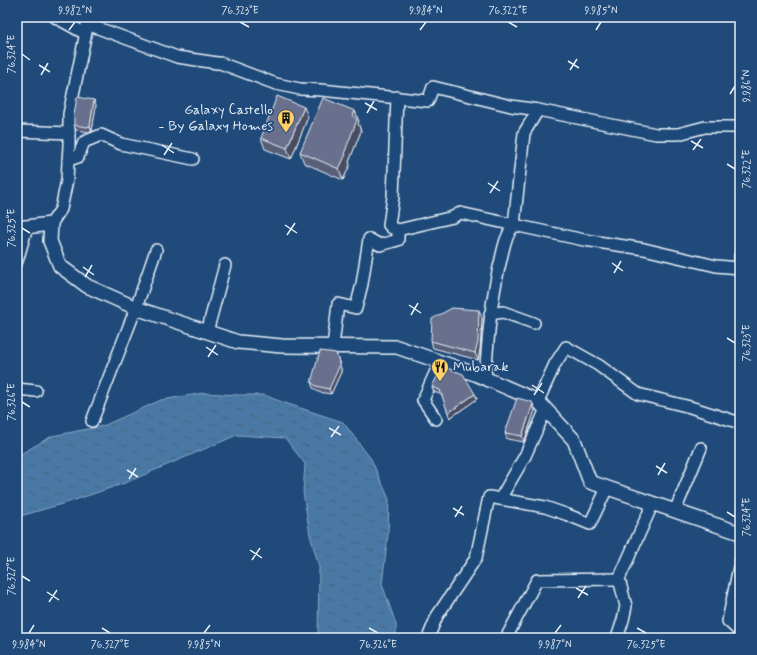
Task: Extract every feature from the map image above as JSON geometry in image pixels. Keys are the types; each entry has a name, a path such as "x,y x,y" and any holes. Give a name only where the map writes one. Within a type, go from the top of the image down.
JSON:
{"street":[{"path":"56,17 87,25 178,57 220,63 276,84 300,89 428,101 433,87 511,106 656,134 678,134 705,126 740,127"},
{"path":"87,25 69,114 67,180 61,209 51,224 50,241 60,266 87,286 136,308 238,342 282,346 397,347 485,378 542,405 574,440 590,482 740,533"},
{"path":"397,97 393,197 389,225 392,228 398,230 453,217 460,213 584,240 644,249 703,264 740,268"},
{"path":"485,378 490,314 498,269 507,234 514,225 524,133 538,110"},
{"path":"17,131 69,133"},
{"path":"68,160 78,156 84,142 102,135 120,144 193,159"},
{"path":"17,261 22,228 51,224"},
{"path":"333,346 338,304 356,308 362,284 369,239 380,245 398,240 398,230"},
{"path":"92,421 136,308 156,250"},
{"path":"740,256 740,263"},
{"path":"207,332 225,264"},
{"path":"490,314 503,312 534,323"},
{"path":"500,499 525,456 555,364 566,347 598,365 638,394 690,407 740,423"},
{"path":"436,419 423,400 440,362"},
{"path":"17,389 36,391"},
{"path":"676,511 701,448"},
{"path":"428,638 438,616 476,558 489,497 556,510 590,524 607,488"},
{"path":"617,638 626,606 619,579 653,503"},
{"path":"740,562 728,621 740,632"},
{"path":"506,638 537,580 619,579"}],"water":[{"path":"204,393 264,395 343,422 371,459 389,499 388,535 382,584 396,624 396,638 318,638 319,567 310,535 303,492 305,464 285,438 237,435 125,483 69,502 17,517 17,456 52,436 103,426 161,400"}],"building":[{"path":"277,96 304,107 287,148 261,138"},
{"path":"77,97 94,100 90,126 74,125"},
{"path":"323,98 355,111 353,115 357,120 344,154 346,154 339,169 300,152"},
{"path":"452,308 479,310 478,342 475,353 431,341 432,319"},
{"path":"320,351 336,353 339,362 339,367 329,389 316,386 311,382"},
{"path":"442,366 463,374 475,394 448,413 440,390 432,387"},
{"path":"517,398 532,402 533,404 522,436 505,433"}],"place":[{"name":"Galaxy Castello - By Galaxy Homes","path":"286,133"},
{"name":"Mubarak","path":"440,382"}]}
